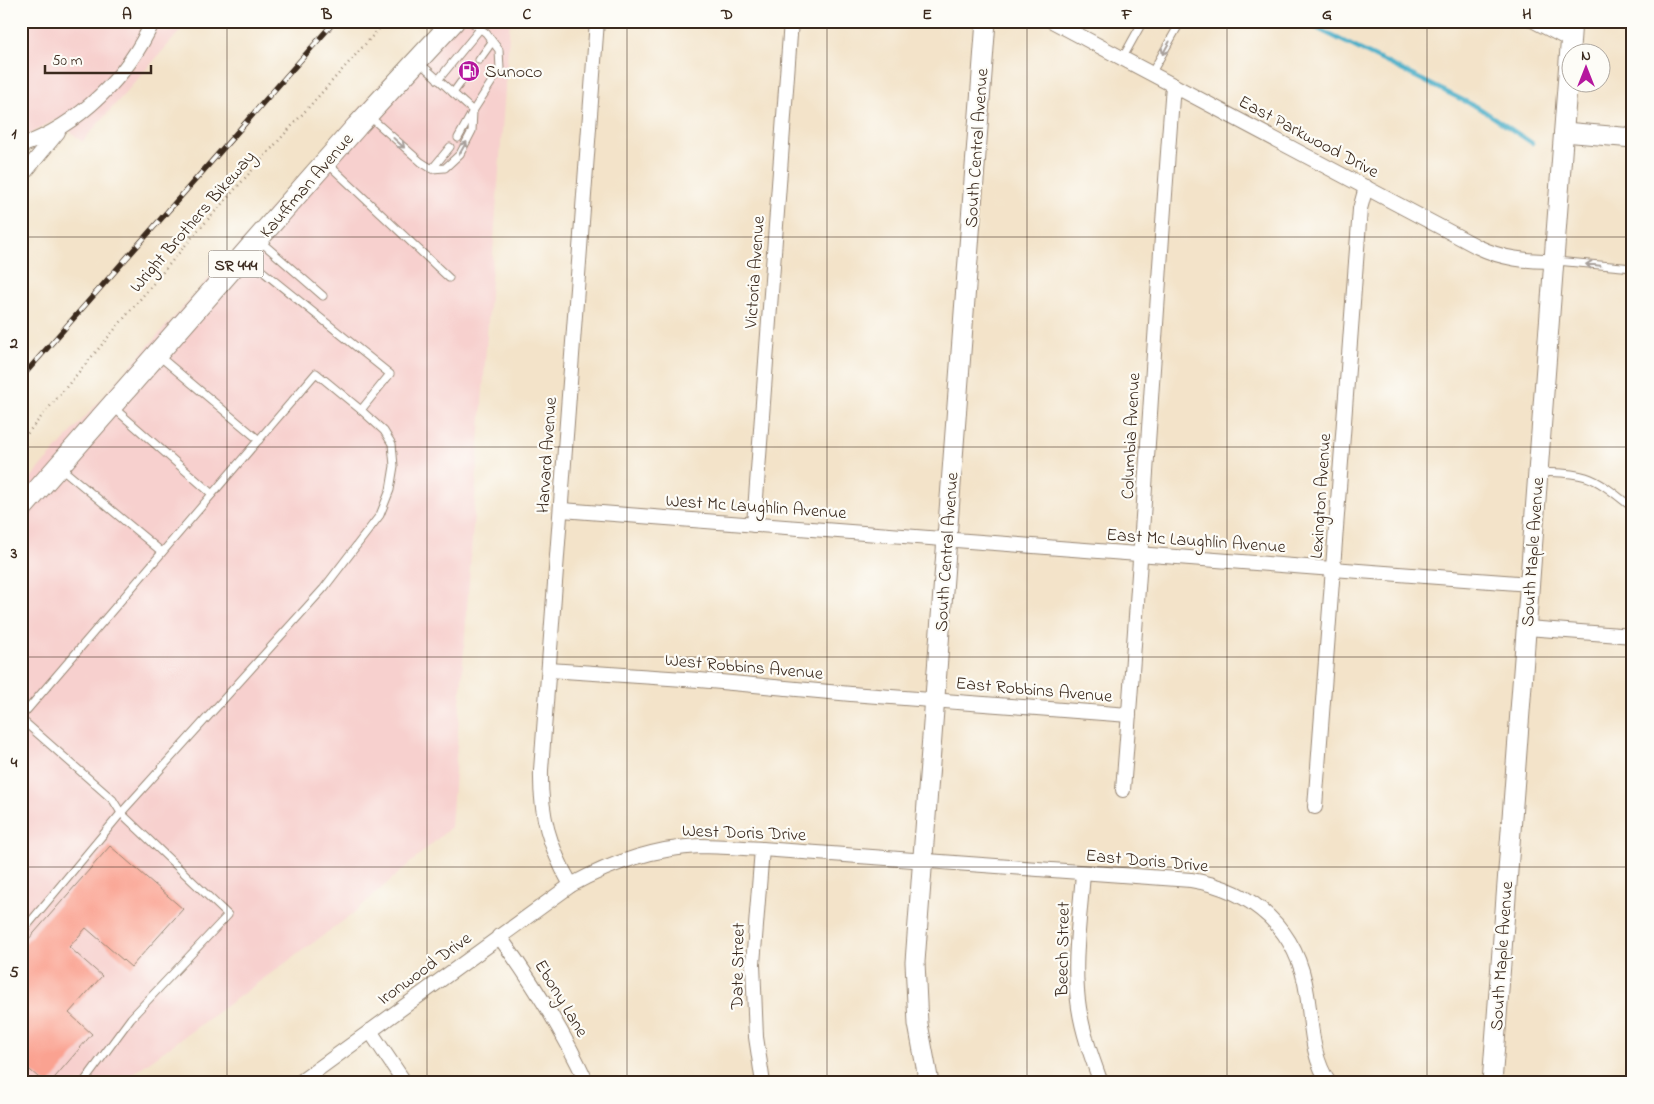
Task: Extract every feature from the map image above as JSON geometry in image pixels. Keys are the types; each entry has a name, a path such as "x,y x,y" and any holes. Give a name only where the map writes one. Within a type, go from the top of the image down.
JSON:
{"main road":[{"name":"Kauffman Avenue","path":"21,509 326,162 454,21"}],"street":[{"path":"21,146 35,141 64,125 85,110 113,83 142,44 153,21"},
{"name":"Harvard Avenue","path":"572,885 557,861 548,836 543,812 541,770 562,510 597,21"},
{"name":"Victoria Avenue","path":"754,525 791,21"},
{"name":"South Central Avenue","path":"929,1083 920,1039 916,992 916,962 986,21"},
{"name":"East Parkwood Drive","path":"1052,21 1490,253 1516,260 1554,261"},
{"path":"1534,21 1570,40"},
{"name":"South Maple Avenue","path":"1492,1083 1572,21"},
{"name":"Columbia Avenue","path":"1123,790 1173,85"},
{"path":"21,177 64,125"},
{"path":"1564,132 1633,138"},
{"name":"Lexington Avenue","path":"1315,807 1360,209 1366,187"},
{"name":"West Mc Laughlin Avenue","path":"562,510 948,540"},
{"name":"East Mc Laughlin Avenue","path":"948,540 1530,584"},
{"path":"1527,628 1633,636"},
{"name":"West Robbins Avenue","path":"549,670 699,680 936,700"},
{"name":"East Robbins Avenue","path":"936,700 1129,715"},
{"name":"West Doris Drive","path":"572,885 615,864 661,851 699,846 923,861"},
{"name":"Date Street","path":"762,849 753,964 756,1036 763,1083"},
{"name":"East Doris Drive","path":"923,861 1208,883 1239,894 1265,912 1287,937 1300,964 1307,994 1311,1035 1316,1056 1329,1083"},
{"name":"Beech Street","path":"1083,873 1077,984 1083,1030 1101,1083"},
{"name":"Ironwood Drive","path":"300,1083 499,936 572,885"},
{"name":"Ebony Lane","path":"499,936 529,977 552,1014 574,1054 587,1083"},
{"path":"370,1031 405,1083"}],"lane":[{"path":"458,138 500,69 499,50 470,21"},
{"path":"1122,58 1143,21"},
{"path":"1151,74 1181,21"},
{"path":"438,80 480,29"},
{"path":"479,60 492,42"},
{"path":"417,61 473,111"},
{"path":"453,93 461,82"},
{"path":"368,115 421,162 432,168 445,168 460,154 472,131 473,111"},
{"path":"432,168 450,147"},
{"path":"326,162 449,278"},
{"path":"258,240 323,296"},
{"path":"244,256 390,374 361,410"},
{"path":"1554,261 1633,268"},
{"path":"157,354 259,440"},
{"path":"21,933 122,813 324,588 380,515 390,490 394,466 392,444 384,431 316,373 21,718 113,800 122,813 228,915 132,1018 83,1083"},
{"path":"111,406 212,494"},
{"path":"59,466 162,552"},
{"path":"1538,472 1587,477 1607,487 1632,507"},
{"path":"1632,507 1633,498"}],"path":[{"name":"Wright Brothers Bikeway","path":"21,441 194,235 386,21"}],"shaded area":[{"path":"21,21 189,21 82,142 57,119 21,139"},
{"path":"438,21 510,21 451,827 350,916 120,1083 21,1083 21,489"}],"building":[{"path":"110,846 183,909 131,967 86,928 69,947 102,976 69,1013 92,1034 50,1083 45,1083 24,1065 21,1069 21,948"}],"waterway":[{"path":"1302,21 1481,109 1532,143"}],"railway":[{"path":"21,378 335,21"}],"place":[{"name":"Sunoco","path":"469,71"}]}
